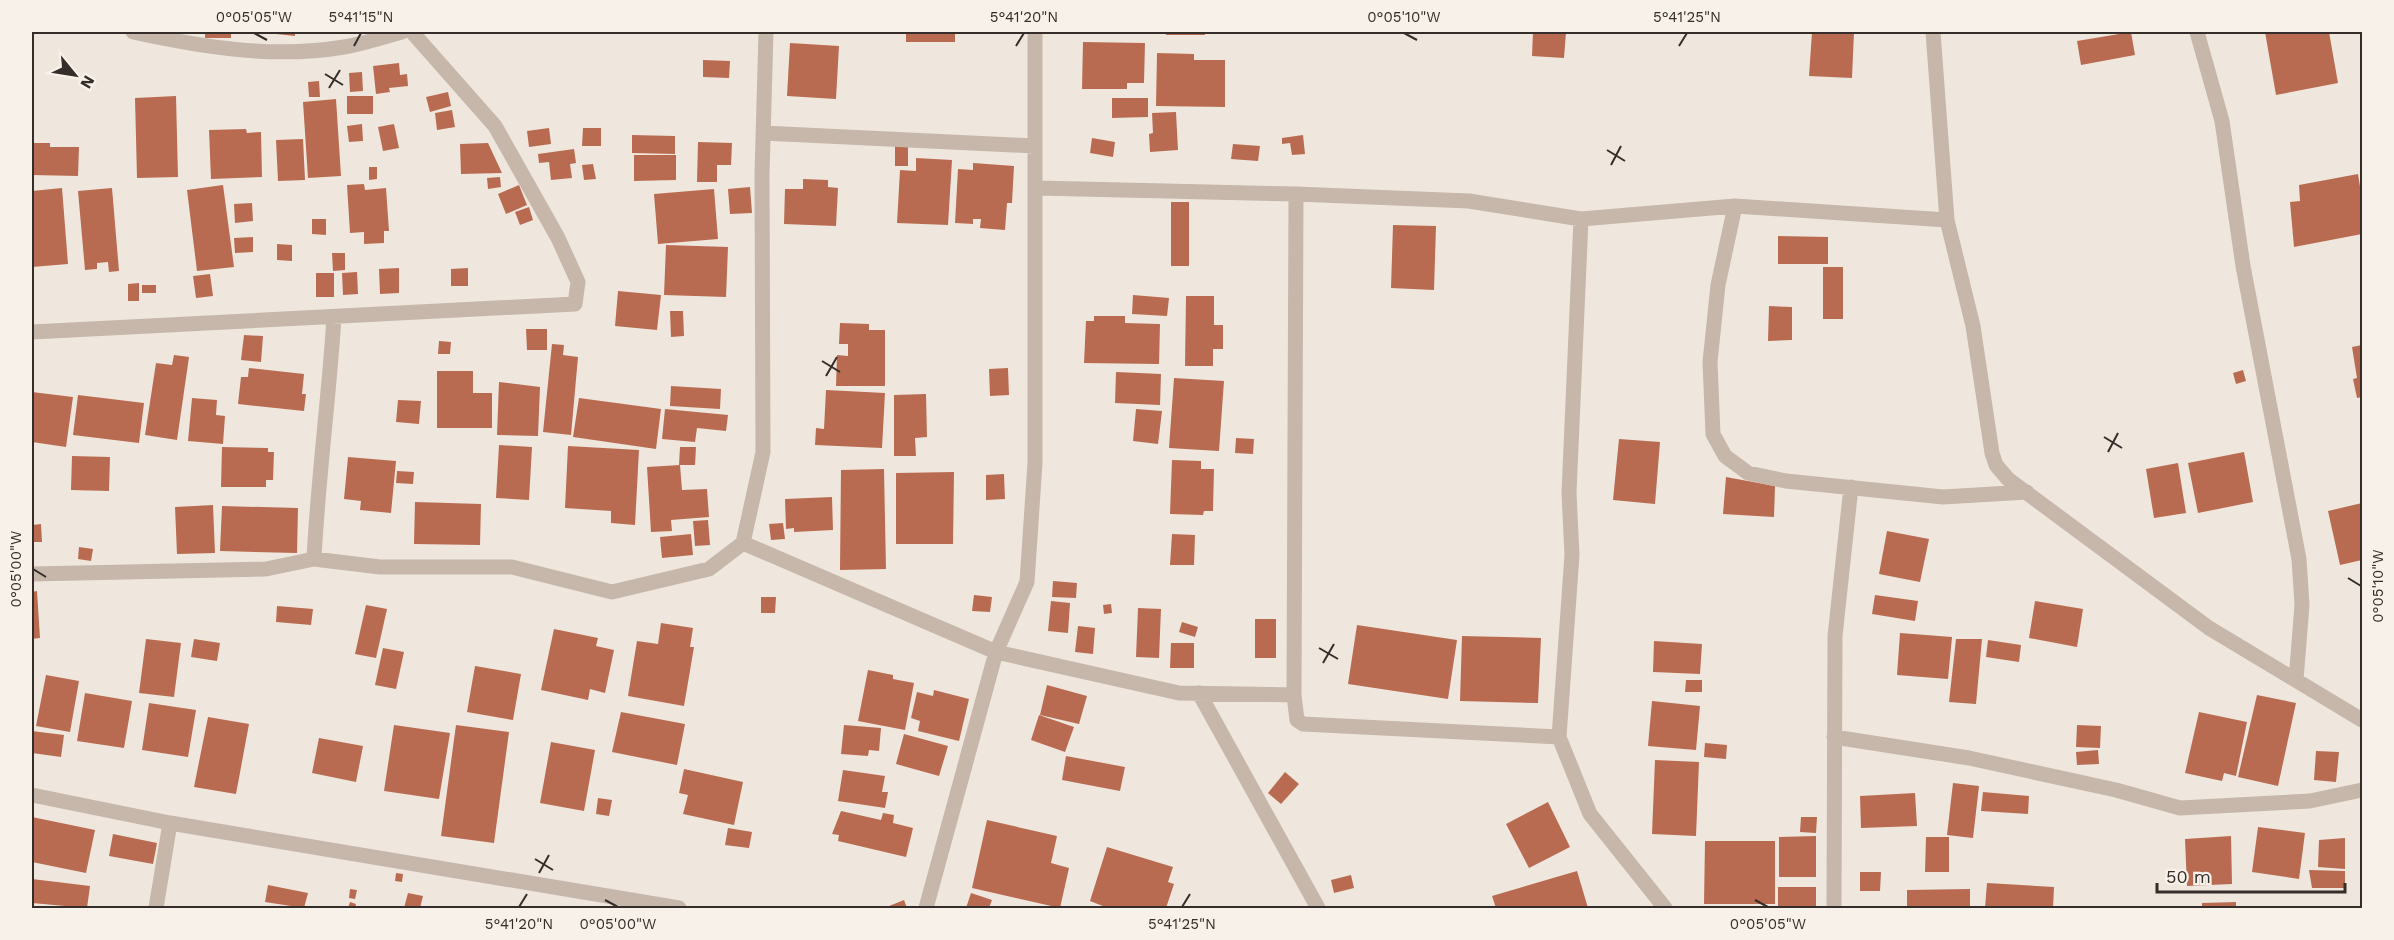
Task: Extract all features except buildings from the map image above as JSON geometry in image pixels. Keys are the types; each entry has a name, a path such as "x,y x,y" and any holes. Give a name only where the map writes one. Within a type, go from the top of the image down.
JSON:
{"street":[{"path":"133,32 203,47 278,52 344,47 402,32"},
{"path":"32,332 575,304 579,282 558,238 495,126 412,32"},
{"path":"32,574 266,569 314,559 380,567 512,567 612,592 709,569 743,543 763,452 763,133 766,32"},
{"path":"926,909 996,652 1026,582 1035,463 1037,188 1035,32"},
{"path":"1933,32 1947,220 1973,326 1992,453 1996,465 2008,479 2209,628 2362,720"},
{"path":"2197,32 2222,121 2243,266 2299,559 2302,605 2296,680"},
{"path":"763,133 1035,146"},
{"path":"1037,188 1469,201 1581,219 1735,206 1947,220"},
{"path":"1296,194 1295,716 1303,724 1560,737"},
{"path":"1735,206 1719,285 1710,363 1713,434 1725,456 1748,473 1786,481 1943,497 2027,492"},
{"path":"1581,219 1569,493 1572,555 1560,737 1590,814 1665,909"},
{"path":"314,559 318,486 329,400 333,317"},
{"path":"1834,909 1835,636 1851,487"},
{"path":"743,543 996,652 1179,693 1294,695"},
{"path":"1199,693 1318,909"},
{"path":"1834,737 1969,758 2116,790 2180,808 2310,801 2362,790"},
{"path":"32,795 170,824 679,909"},
{"path":"156,909 170,824"}]}
